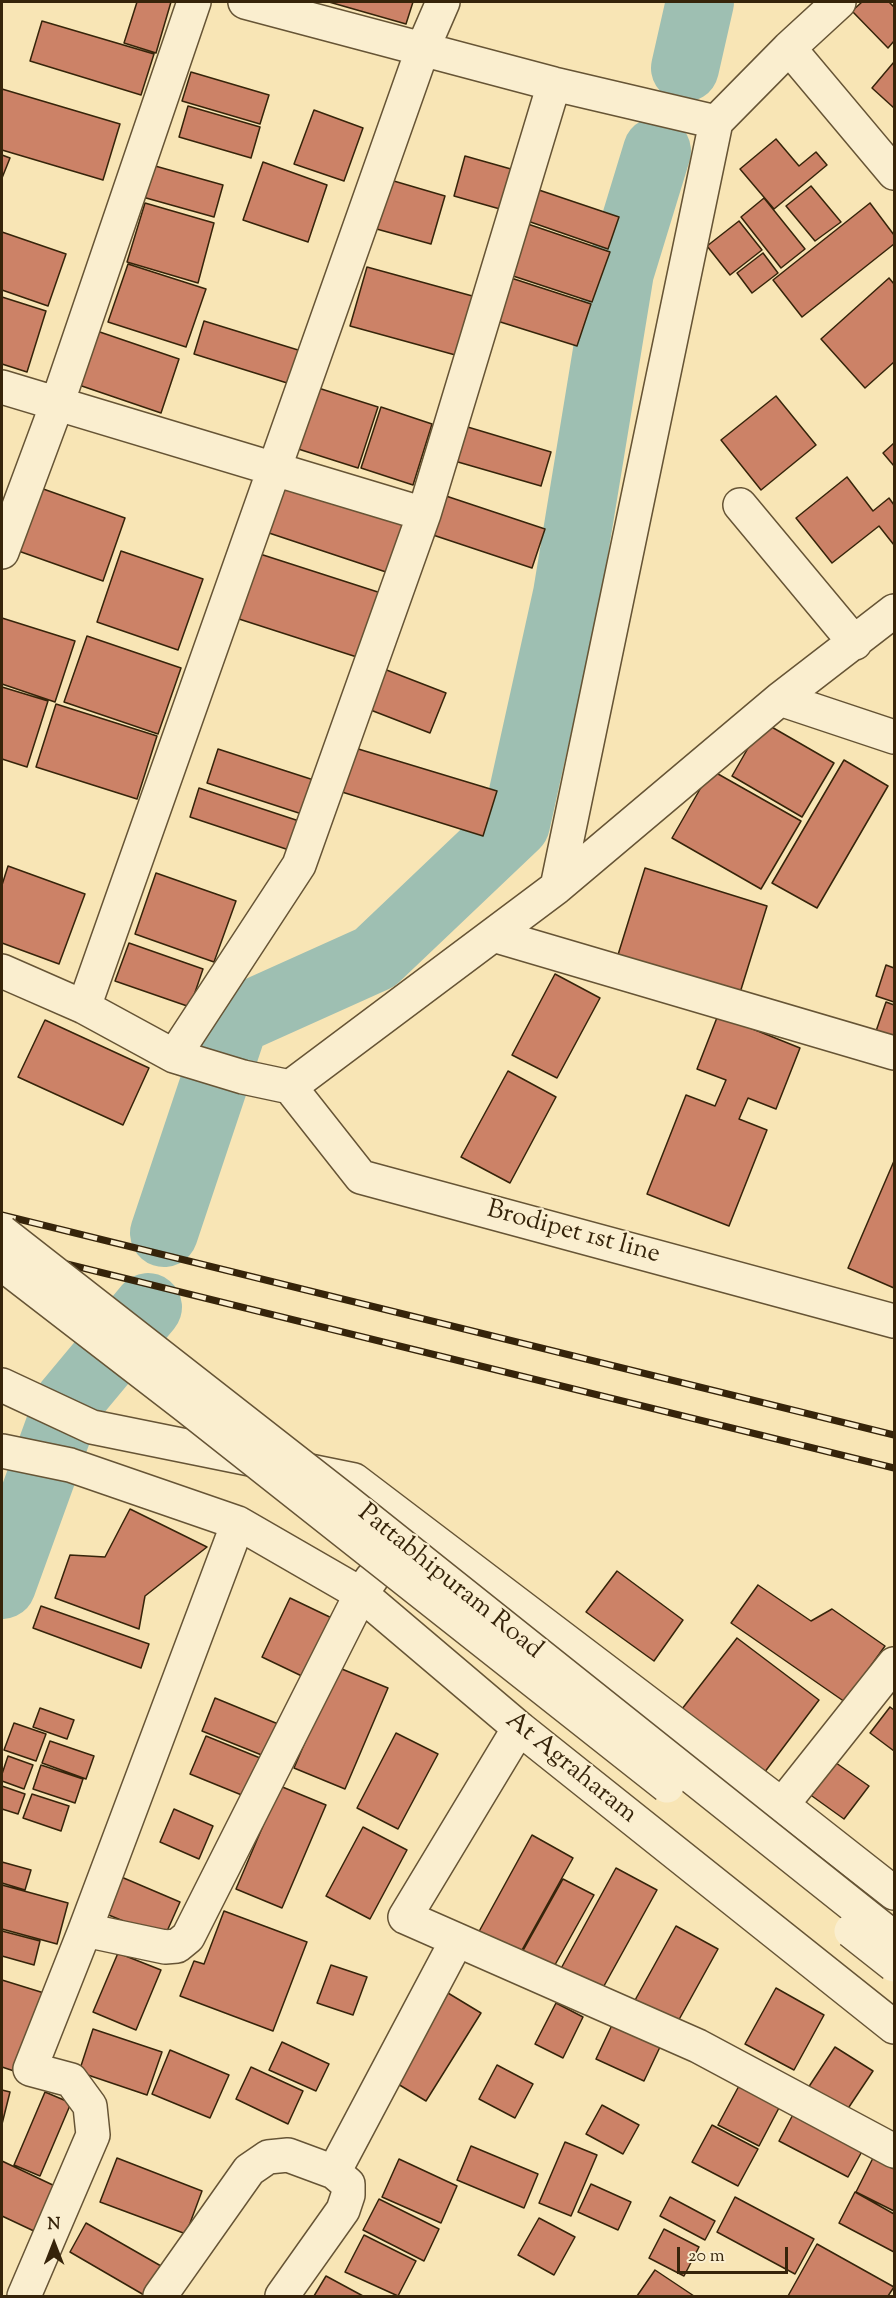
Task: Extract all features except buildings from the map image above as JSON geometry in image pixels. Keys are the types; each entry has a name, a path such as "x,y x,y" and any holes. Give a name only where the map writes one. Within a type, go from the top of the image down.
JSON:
{"street":[{"path":"2,552 57,404 194,2"},
{"path":"245,2 554,84 716,122"},
{"path":"84,1007 276,470 423,48 443,2"},
{"path":"557,887 716,122 789,48 826,6"},
{"path":"789,48 894,173"},
{"path":"187,1060 299,865 424,514 554,84"},
{"path":"2,387 424,514"},
{"path":"740,505 855,643"},
{"path":"2,971 84,1007 187,1060 243,1077 291,1087 557,887 780,699 855,643 894,610"},
{"path":"780,699 894,737"},
{"path":"493,935 894,1053"},
{"name":"Brodipet 1st line","path":"291,1087 361,1177 894,1321"},
{"name":"Pattabhipuram Road","path":"2,1232 346,1501 894,1938"},
{"name":"Pattabhipuram Road","path":"2,1264 186,1406 894,1965"},
{"path":"2,1385 92,1427 354,1480 782,1805 894,1893"},
{"name":"At Agraharam","path":"2,1451 70,1465 238,1523 361,1594 519,1728 894,2026"},
{"path":"85,1930 165,1947 177,1946 188,1936 361,1594 408,1522"},
{"path":"24,2296 93,2135 90,2106 71,2080 30,2069 85,1930 238,1523"},
{"path":"782,1805 894,1664"},
{"path":"519,1728 405,1917 698,2046 894,2151"},
{"path":"334,2172 457,1940"},
{"path":"160,2296 249,2170 268,2157 288,2155 334,2172 348,2184 348,2195 343,2210 282,2296"}],"waterway":[{"path":"685,68 700,2"},
{"path":"164,1233 235,1021 375,958 516,824 567,594 620,272 657,151"},
{"path":"2,1585 68,1403 148,1307"}],"railway":[{"path":"2,1215 894,1435"},
{"path":"2,1248 894,1468"}]}
